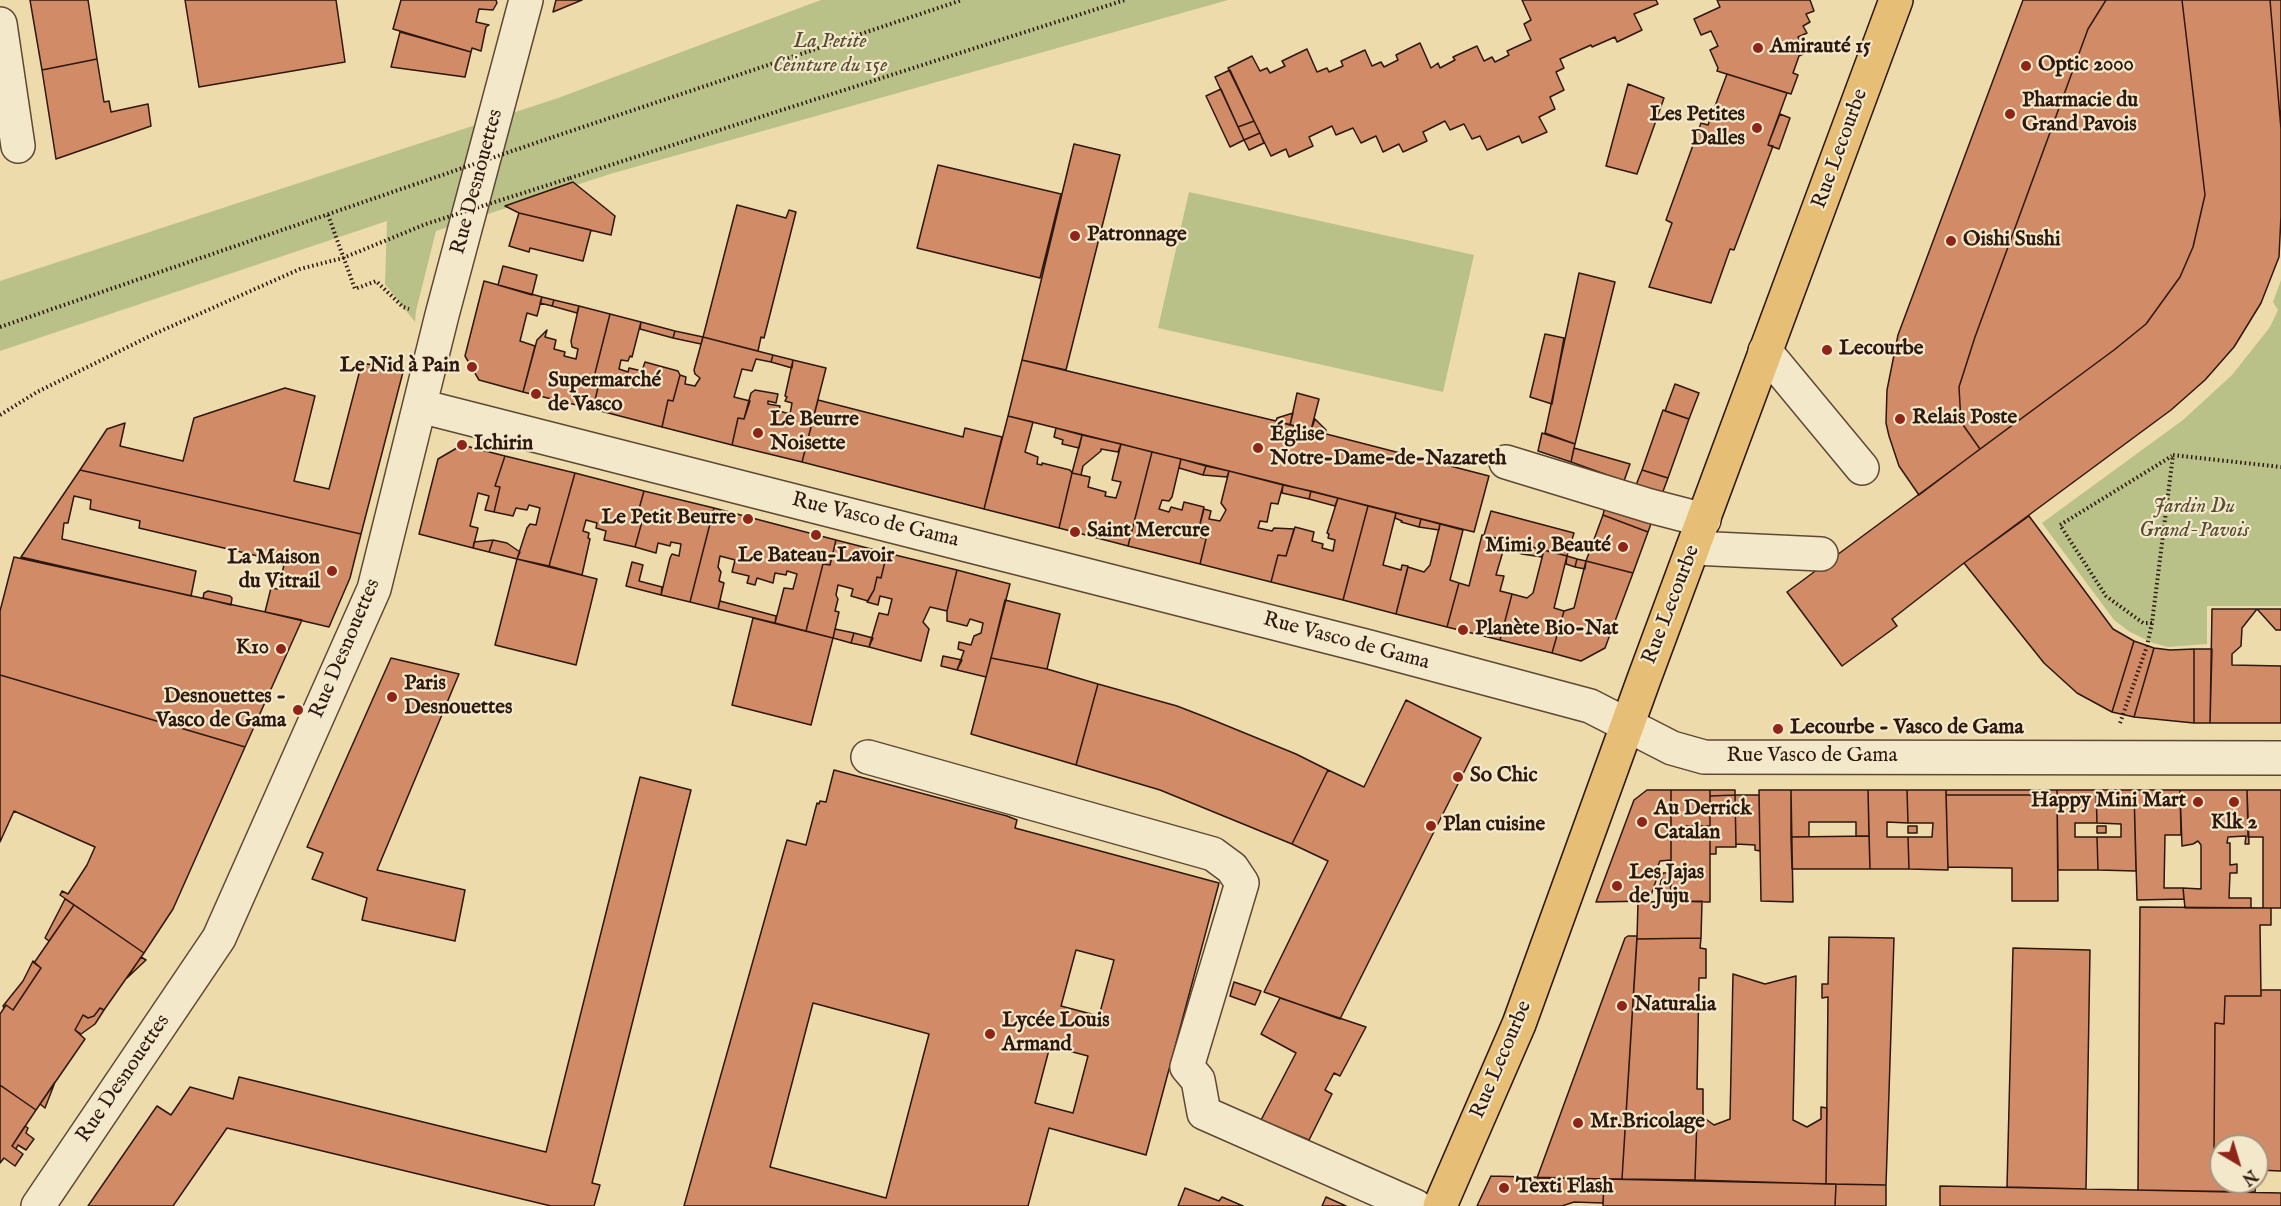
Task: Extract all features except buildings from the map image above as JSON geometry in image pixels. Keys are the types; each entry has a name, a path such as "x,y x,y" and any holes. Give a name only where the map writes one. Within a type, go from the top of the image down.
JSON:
{"main road":[{"name":"Rue Lecourbe","path":"1440,1206 1519,1024 1627,725 1896,0"}],"street":[{"name":"Rue Desnouettes","path":"38,1206 219,938 374,590 442,315 526,0"},
{"path":"0,24 18,146"},
{"path":"1765,351 1862,468"},
{"name":"Rue Vasco de Gama","path":"420,406 1369,647 1590,706 1672,748 1704,757 2281,758"},
{"path":"1506,462 1650,506 1698,534 1821,554"},
{"path":"868,757 1213,854 1232,868 1242,883 1187,1067 1198,1080 1204,1113 1416,1206"}],"path":[{"path":"0,327 553,137 962,0"},
{"path":"0,415 37,392 154,334 300,269 343,258 426,224 1125,0"},
{"path":"328,215 355,289 376,281 403,307 416,311"},
{"path":"2152,623 2143,623 2106,596 2060,525 2173,455 2281,467"},
{"path":"2113,758 2121,714 2147,646 2152,623 2173,455"}],"green space":[{"name":"La Petite Ceinture du 15e","path":"821,0 1228,0 610,174 436,231 415,322 385,284 387,221 0,351 0,281 558,98"},
{"path":"1189,192 1474,255 1443,392 1158,328"},
{"name":"Jardin Du Grand-Pavois","path":"2281,280 2281,606 2207,606 2207,644 2168,647 2153,643 2130,632 2114,620 2042,523 2183,420 2232,375 2270,327 2278,310 2273,302"}],"place":[{"name":"Amirauté 15","path":"1758,48"},
{"name":"Optic 2000","path":"2026,66"},
{"name":"Pharmacie du Grand Pavois","path":"2010,114"},
{"name":"Les Petites Dalles","path":"1757,128"},
{"name":"Patronnage","path":"1075,236"},
{"name":"Oishi Sushi","path":"1951,241"},
{"name":"Lecourbe","path":"1827,350"},
{"name":"Le Nid à Pain","path":"472,367"},
{"name":"Supermarché de Vasco","path":"536,394"},
{"name":"Relais Poste","path":"1900,419"},
{"name":"Le Beurre Noisette","path":"758,433"},
{"name":"Ichirin","path":"462,445"},
{"name":"Église Notre-Dame-de-Nazareth","path":"1258,448"},
{"name":"Le Petit Beurre","path":"748,519"},
{"name":"Saint Mercure","path":"1075,532"},
{"name":"Le Bateau-Lavoir","path":"816,535"},
{"name":"Mimi 9 Beauté","path":"1623,547"},
{"name":"La Maison du Vitrail","path":"332,571"},
{"name":"Planète Bio-Nat","path":"1463,630"},
{"name":"K10","path":"281,649"},
{"name":"Paris Desnouettes","path":"392,697"},
{"name":"Desnouettes - Vasco de Gama","path":"298,710"},
{"name":"Lecourbe - Vasco de Gama","path":"1778,729"},
{"name":"So Chic","path":"1458,777"},
{"name":"Happy Mini Mart","path":"2198,802"},
{"name":"Klk 2","path":"2234,802"},
{"name":"Au Derrick Catalan","path":"1642,822"},
{"name":"Plan cuisine","path":"1431,826"},
{"name":"Les Jajas de Juju","path":"1617,886"},
{"name":"Naturalia","path":"1622,1006"},
{"name":"Lycée Louis Armand","path":"990,1034"},
{"name":"Mr.Bricolage","path":"1578,1123"},
{"name":"Texti Flash","path":"1504,1188"}]}
